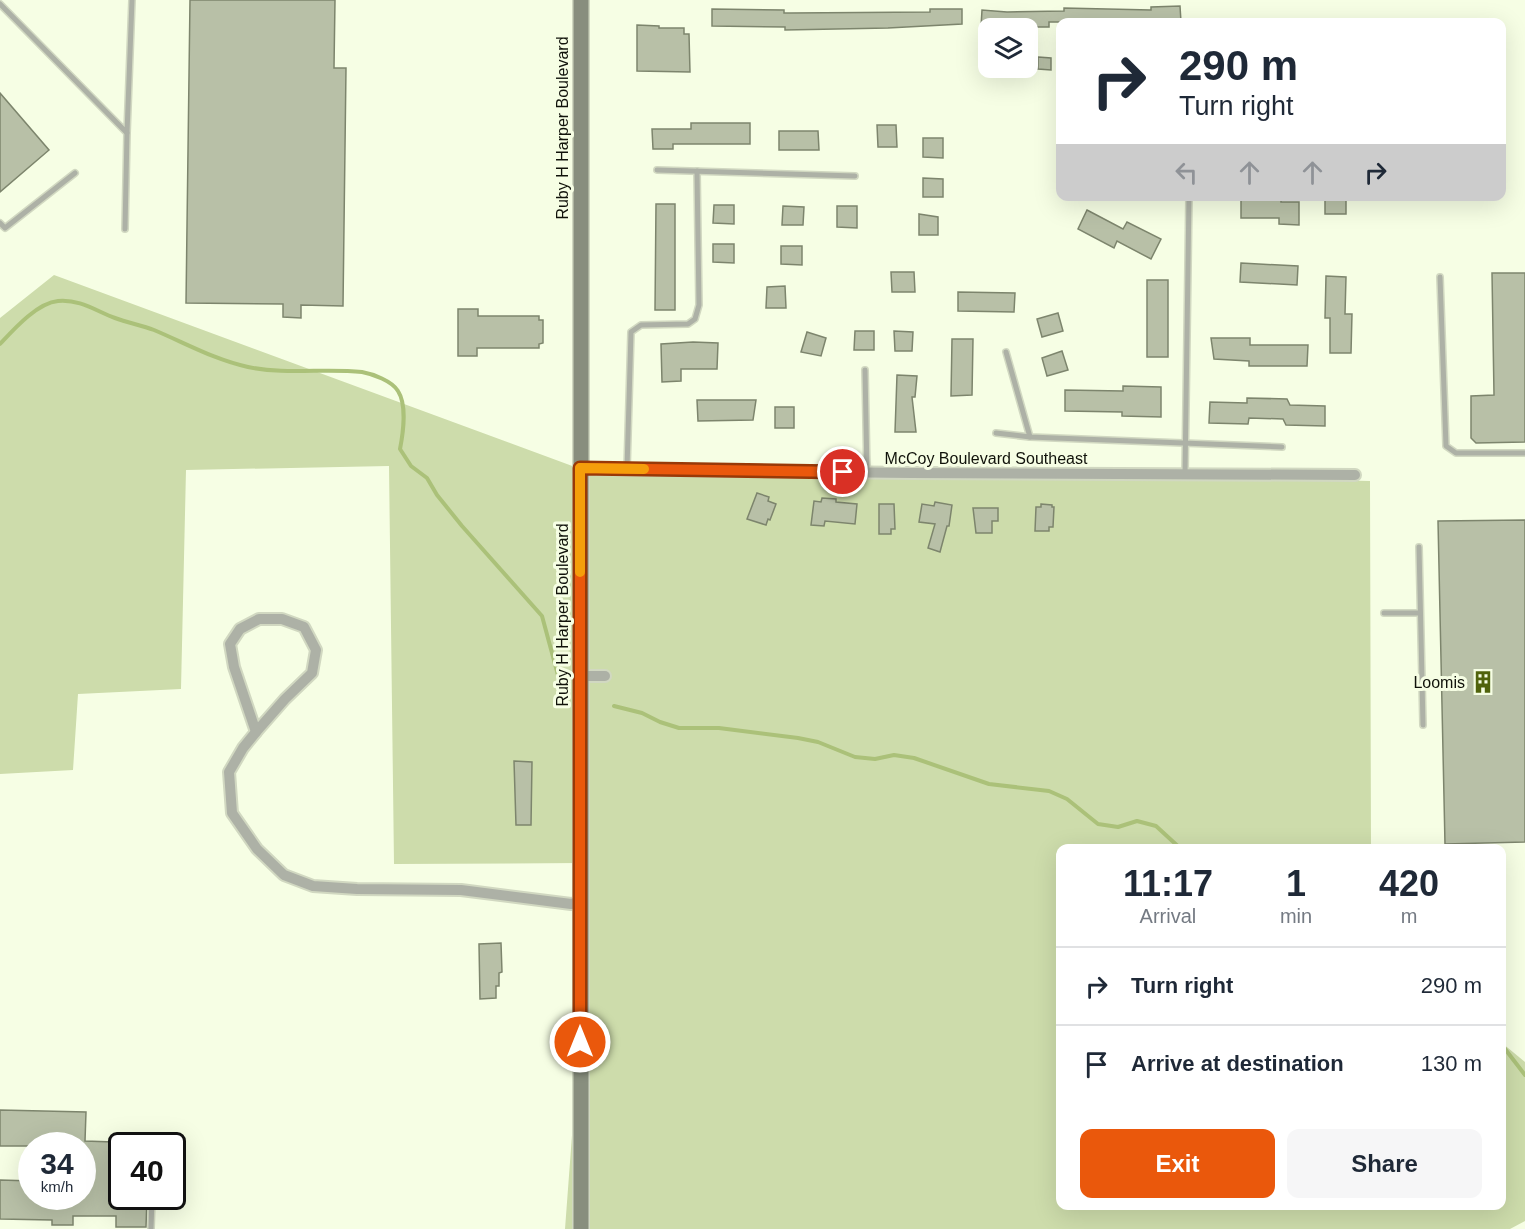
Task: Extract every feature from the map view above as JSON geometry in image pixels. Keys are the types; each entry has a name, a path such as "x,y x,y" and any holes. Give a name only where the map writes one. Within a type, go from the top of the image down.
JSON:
{"street":[{"name":"Ruby H Harper Boulevard","path":"580,0 581,1229"},
{"name":"McCoy Boulevard Southeast","path":"580,468 867,473 1355,475"},
{"path":"256,732 234,667 230,644 240,629 259,619 282,619 304,627 316,650 312,673 256,732 229,771 232,813 257,849 285,874 313,886 357,889 460,890 571,904 580,902"},
{"path":"580,676 605,676"}],"lane":[{"path":"125,229 132,0"},
{"path":"0,4 128,133"},
{"path":"657,170 855,176"},
{"path":"627,469 631,332 641,325 688,324 694,319 699,306 697,171"},
{"path":"0,223 5,228 75,173"},
{"path":"1185,474 1189,201"},
{"path":"1440,278 1446,446 1456,453 1525,453"},
{"path":"1006,352 1030,437"},
{"path":"865,370 867,473"},
{"path":"996,433 1030,437 1282,447"},
{"path":"1419,547 1422,725"},
{"path":"1384,614 1420,613"},
{"path":"151,1229 152,1210"}],"green space":[{"path":"54,275 575,467 1370,481 1371,844 1056,844 1056,1210 1506,1210 1506,1046 1525,1062 1525,1221 1510,1229 565,1229 580,1028 582,863 394,864 389,466 186,470 181,689 78,694 73,770 0,774 0,318"}],"building":[{"path":"190,0 335,0 334,68 346,68 343,306 301,305 301,318 283,317 283,304 186,303"},
{"path":"1180,6 1181,18 1056,18 1056,22 1049,22 1049,27 1038,27 1038,18 982,18 982,10 1064,11 1064,8 1151,10 1151,7"},
{"path":"712,9 784,10 784,13 790,13 930,12 930,9 962,9 962,24 785,30 785,27 712,26"},
{"path":"637,25 684,28 684,34 689,34 690,72 637,71"},
{"path":"1038,57 1051,58 1051,70 1038,69"},
{"path":"0,93 49,150 0,192"},
{"path":"691,123 750,123 750,144 673,144 673,149 653,149 652,129 691,129"},
{"path":"877,125 896,125 897,147 878,147"},
{"path":"779,131 818,131 819,150 779,150"},
{"path":"923,138 943,138 943,158 923,157"},
{"path":"923,178 943,179 943,197 923,197"},
{"path":"1241,201 1299,202 1299,225 1279,224 1279,218 1241,218"},
{"path":"1325,201 1346,201 1346,214 1325,214"},
{"path":"656,204 675,204 675,310 655,310"},
{"path":"714,205 734,205 734,224 713,223"},
{"path":"783,206 804,207 803,225 782,225"},
{"path":"837,206 857,206 857,228 837,227"},
{"path":"1087,210 1123,229 1127,222 1161,239 1151,259 1117,241 1114,248 1078,229"},
{"path":"919,214 938,217 938,235 919,235"},
{"path":"713,244 734,244 734,263 713,262"},
{"path":"781,246 802,246 802,265 781,264"},
{"path":"1241,263 1298,266 1297,285 1240,282"},
{"path":"891,272 914,272 915,292 892,292"},
{"path":"1492,273 1525,273 1525,442 1476,443 1471,438 1471,396 1494,395"},
{"path":"1326,276 1346,277 1345,314 1352,314 1351,353 1330,353 1330,318 1325,318"},
{"path":"1147,280 1168,280 1168,357 1147,357"},
{"path":"785,286 786,308 766,308 767,287"},
{"path":"958,292 1015,293 1014,312 958,311"},
{"path":"458,309 478,309 478,316 539,316 539,320 543,320 543,343 539,344 539,348 477,348 477,356 458,356"},
{"path":"1058,313 1063,331 1042,337 1037,319"},
{"path":"855,331 874,331 874,350 854,350"},
{"path":"894,331 913,332 912,351 895,351"},
{"path":"807,332 826,338 821,356 801,352"},
{"path":"1211,338 1250,338 1250,345 1308,345 1307,366 1249,366 1249,361 1214,359"},
{"path":"952,339 973,339 972,395 951,396"},
{"path":"718,343 717,369 681,369 681,381 662,382 661,344"},
{"path":"1062,351 1068,370 1047,376 1042,358"},
{"path":"897,375 917,376 915,397 912,397 916,432 895,432"},
{"path":"1123,386 1161,387 1161,417 1122,416 1122,412 1065,411 1065,390 1123,391"},
{"path":"1247,398 1287,399 1290,405 1325,406 1325,426 1286,425 1283,419 1249,418 1248,424 1209,423 1210,402 1247,403"},
{"path":"697,400 756,400 753,420 698,421"},
{"path":"775,407 794,407 794,428 775,428"},
{"path":"757,493 769,497 768,501 776,504 766,525 747,519"},
{"path":"822,498 857,504 855,524 825,521 824,526 811,525 814,501 821,502"},
{"path":"935,502 952,505 949,526 947,526 940,552 928,548 935,524 919,522 922,504 934,506"},
{"path":"879,504 894,504 895,529 891,529 891,534 879,534"},
{"path":"1041,504 1054,507 1053,527 1049,527 1049,531 1035,531 1036,507 1041,507"},
{"path":"973,508 998,508 998,521 992,521 992,533 976,533"},
{"name":"Loomis","path":"1525,520 1525,842 1445,844 1438,521"},
{"path":"514,761 532,762 531,825 516,825"},
{"path":"501,943 502,972 499,973 499,986 496,986 496,998 480,999 479,944"},
{"path":"0,1110 86,1112 85,1132 18,1132 18,1146 0,1146"},
{"path":"96,1141 108,1142 108,1210 147,1210 146,1227 116,1227 116,1216 73,1216 73,1225 52,1225 52,1220 0,1219 0,1180 18,1181 18,1210 96,1210"}],"waterway":[{"path":"0,344 19,324 42,306 66,301 81,304 154,330 212,356 248,367 276,371 362,372 387,381 398,391 403,404 400,449 411,466 427,478 437,495 462,526 542,616 562,690 568,692"},
{"path":"614,706 642,713 679,728 719,728 798,738 818,742 855,757 875,759 894,755 914,758 989,784 1049,791 1067,799 1098,824 1118,827 1137,821 1156,826 1176,844"},
{"path":"1506,1050 1525,1075"}],"slow traffic":[{"path":"580,572 580,468 644,469"}],"place":[{"name":"Loomis","path":"1483,682"}],"route":[{"path":"580,1042 580,468 843,472"}]}
